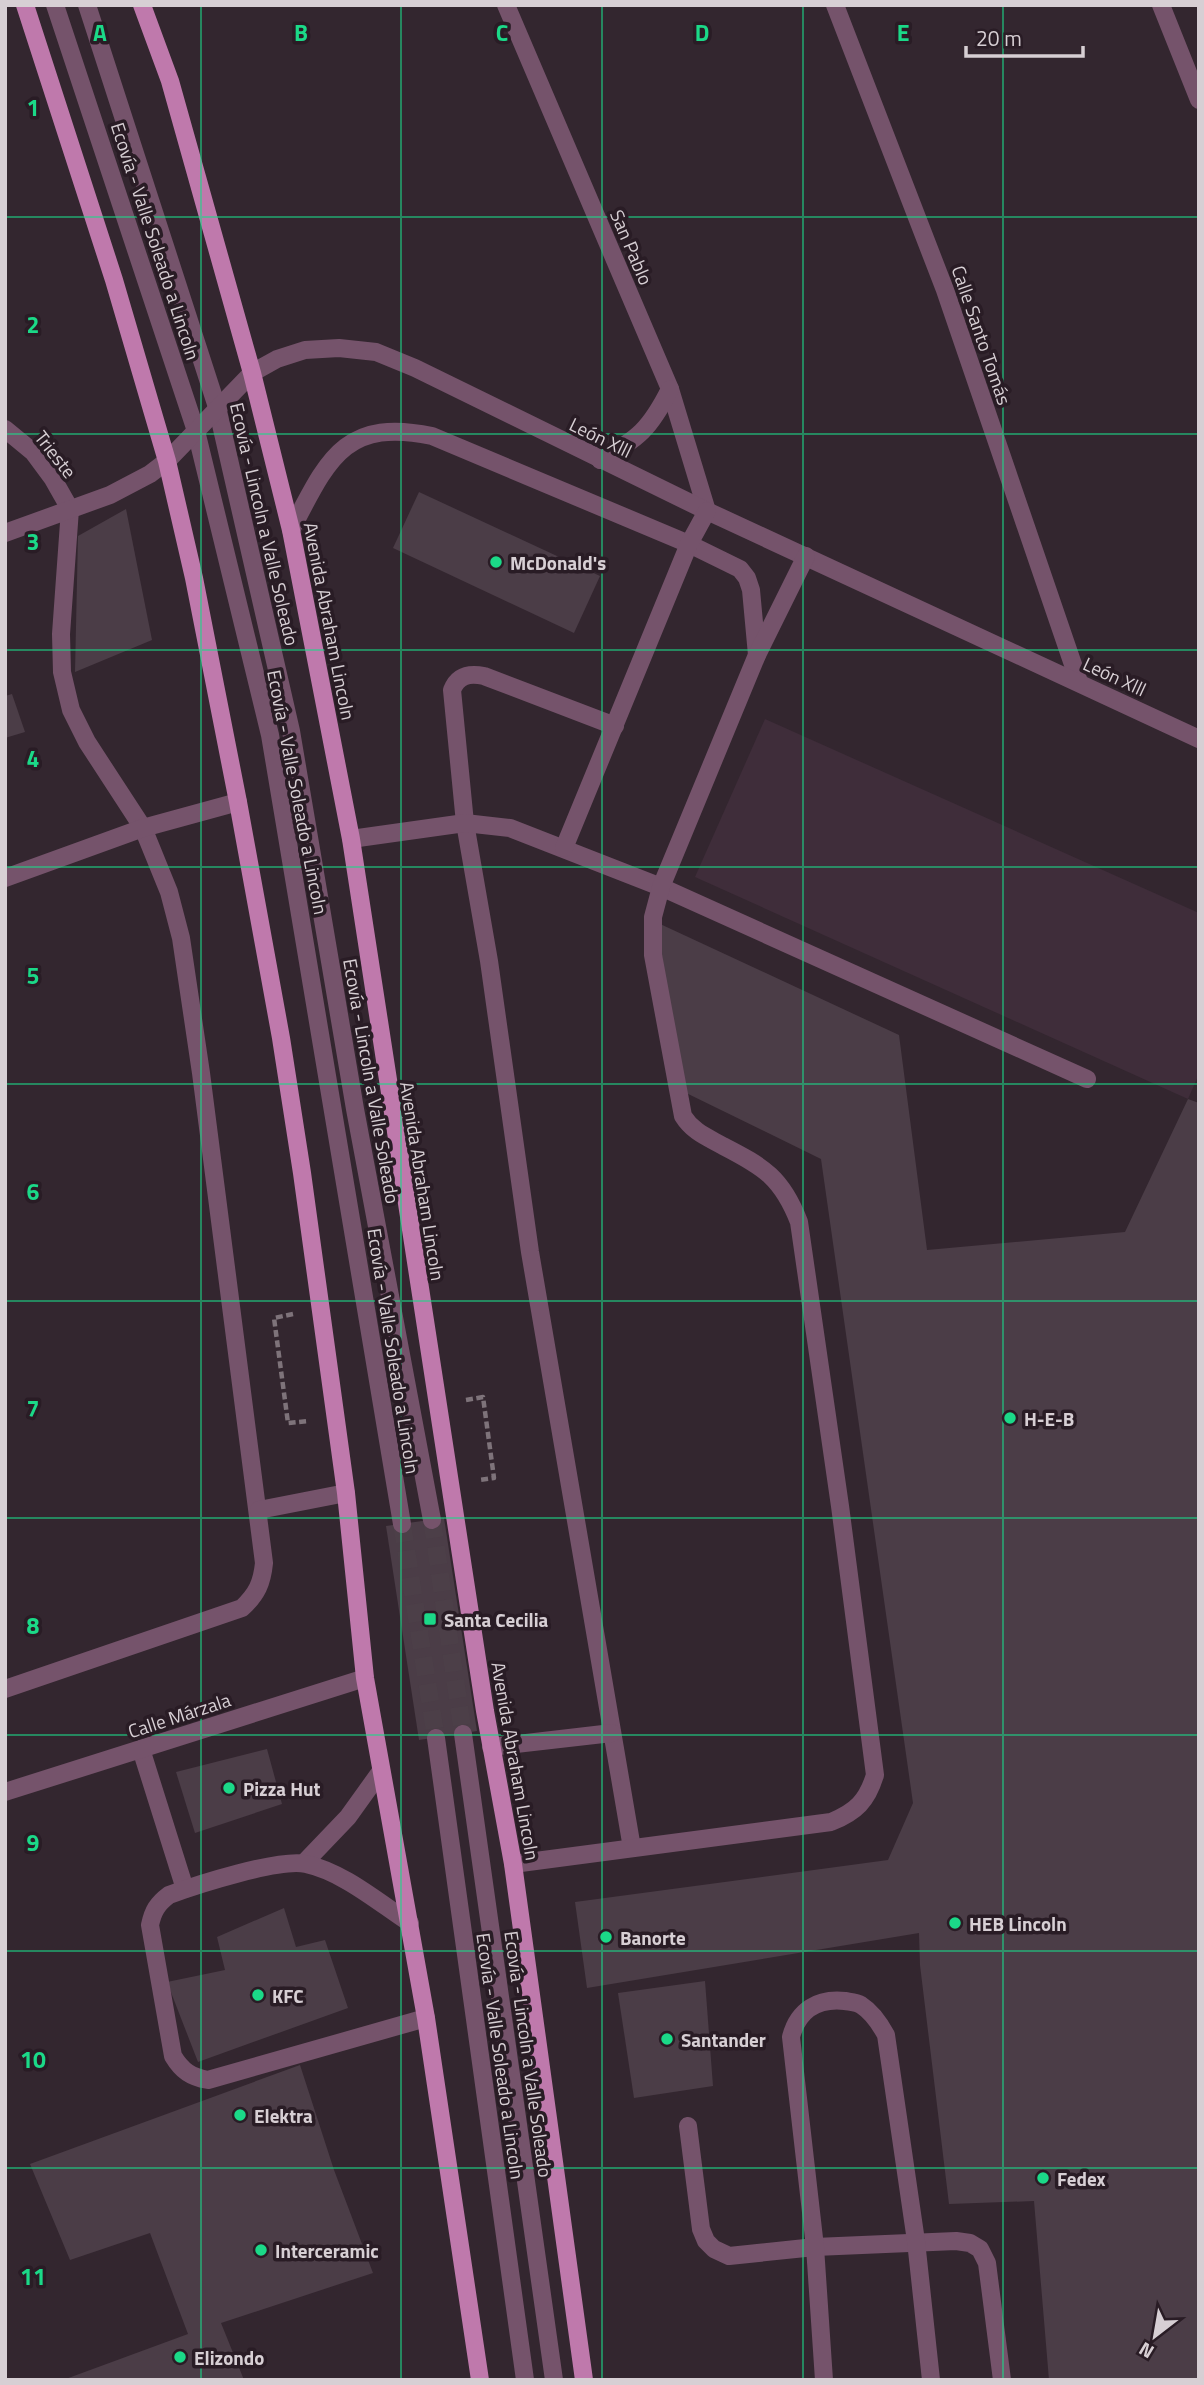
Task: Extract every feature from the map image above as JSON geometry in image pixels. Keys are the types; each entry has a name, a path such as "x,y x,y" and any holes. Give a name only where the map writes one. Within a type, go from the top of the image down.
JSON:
{"main road":[{"path":"24,5 114,280 167,461 194,578 238,802 300,1159 346,1493 365,1678 426,2018 480,2380"},
{"name":"Avenida Abraham Lincoln","path":"142,5 170,81 252,373 291,530 351,839 491,1747 513,1864 584,2380"}],"street":[{"name":"Ecovía - Valle Soleado a Lincoln","path":"55,5 197,430 270,734 402,1524"},
{"name":"Ecovía - Lincoln a Valle Soleado","path":"87,5 217,407 291,731 355,1109 432,1520"},
{"name":"San Pablo","path":"506,5 670,389 707,510"},
{"name":"Calle Santo Tomás","path":"835,5 945,290 1079,682"},
{"path":"1161,5 1199,100"},
{"name":"León Xlll","path":"5,533 133,484 167,461 252,373 277,359 305,350 339,348 376,352 428,374 600,460 1199,739"},
{"path":"600,460 629,444 645,430 658,414 670,389"},
{"name":"Trieste","path":"5,429 33,452 70,509"},
{"path":"291,530 322,473 340,450 363,436 387,430 432,436 689,544 740,569 751,590 757,654"},
{"path":"5,1689 242,1608 254,1597 263,1580 264,1563 260,1510 181,938 169,892 143,828 87,742 71,710 62,672 61,634 70,509"},
{"path":"564,848 689,544 707,510"},
{"path":"513,1864 831,1822 850,1814 863,1803 875,1774 799,1222 782,1187 764,1170 698,1133 683,1116 653,955 653,918 661,887 757,654 806,556"},
{"path":"615,726 484,676 463,676 456,681 452,698 465,823 489,961 530,1252 632,1848"},
{"path":"5,878 143,828 238,802"},
{"path":"351,839 465,823 510,828 661,887 1087,1079"},
{"path":"260,1510 346,1493"},
{"name":"Calle Márzala","path":"5,1792 365,1678"},
{"path":"491,1747 612,1733"},
{"name":"Ecovía - Lincoln a Valle Soleado","path":"463,1734 554,2380"},
{"name":"Ecovía - Valle Soleado a Lincoln","path":"436,1738 525,2380"},
{"path":"141,1749 185,1889"},
{"path":"304,1863 348,1817 381,1771"},
{"path":"410,1923 346,1882 304,1863 279,1864 169,1895 153,1912 150,1925 173,2056 189,2075 208,2080 426,2018"},
{"path":"824,2380 816,2247 791,2037 794,2025 804,2011 824,2002 858,2003 869,2011 886,2035 916,2241 931,2380"},
{"path":"688,2126 701,2229 706,2241 714,2249 729,2256 916,2241 956,2241 970,2243 980,2249 987,2263 1002,2380"}],"path":[{"path":"274,1318 288,1423"},
{"path":"464,1400 482,1397 494,1478"}],"shaded area":[{"path":"765,719 1199,913 1199,1074 1188,1099 695,877"}],"building":[{"name":"McDonald's","path":"419,492 600,576 574,633 393,548"},
{"path":"126,509 152,640 75,672 78,536"},
{"path":"12,694 25,732 5,738 5,696"},
{"path":"658,923 899,1035 927,1250 1125,1232 1188,1099 1199,1103 1199,2380 1049,2380 1034,2201 949,2204 920,1965 919,1933 587,1988 575,1902 888,1860 913,1803 821,1159 678,1089"},
{"name":"Santa Cecilia","path":"444,1518 477,1731 419,1740 386,1526"},
{"name":"Pizza Hut","path":"267,1749 282,1804 195,1833 176,1772"},
{"name":"KFC","path":"284,1908 296,1947 325,1940 348,2008 198,2062 167,1982 225,1970 217,1937"},
{"name":"Santander","path":"705,1981 713,2086 634,2098 618,1993"},
{"path":"300,2065 334,2170 373,2273 221,2323 244,2380 63,2380 188,2334 150,2233 70,2260 30,2164"}],"tunnel":[{"path":"432,1520 463,1734"},
{"path":"402,1524 436,1738"}],"place":[{"name":"McDonald's","path":"496,562"},
{"name":"H-E-B","path":"1010,1418"},
{"name":"Santa Cecilia","path":"430,1619"},
{"name":"Pizza Hut","path":"229,1788"},
{"name":"HEB Lincoln","path":"955,1923"},
{"name":"Banorte","path":"606,1937"},
{"name":"KFC","path":"258,1995"},
{"name":"Santander","path":"667,2039"},
{"name":"Elektra","path":"240,2115"},
{"name":"Fedex","path":"1043,2178"},
{"name":"Interceramic","path":"261,2250"},
{"name":"Elizondo","path":"180,2357"}]}
